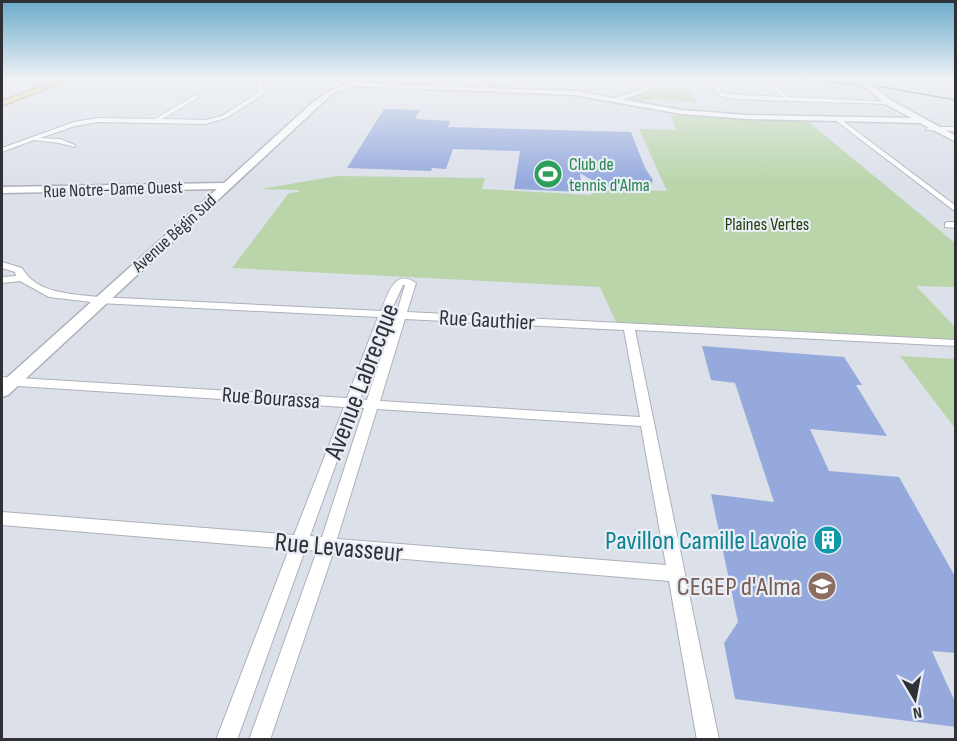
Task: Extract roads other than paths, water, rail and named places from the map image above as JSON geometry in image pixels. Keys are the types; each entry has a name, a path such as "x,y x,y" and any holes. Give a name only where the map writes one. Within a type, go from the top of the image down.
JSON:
{"street":[{"path":"156,120 167,114"},
{"path":"2,150 84,122 115,119 205,122 218,120 228,114"},
{"name":"Avenue Bégin Sud","path":"2,391 7,381 305,114"},
{"path":"702,114 837,119 956,129"},
{"path":"907,114 956,145"},
{"path":"837,119 956,210"},
{"path":"926,125 956,140"},
{"path":"30,140 60,141 73,146"},
{"name":"Rue Notre-Dame Ouest","path":"2,190 225,186"},
{"name":"Rue Gauthier","path":"2,265 19,270 22,278 53,295 99,300 956,343"},
{"path":"2,280 22,278"},
{"name":"Avenue Labrecque","path":"226,740 352,403 392,314"},
{"name":"Avenue Labrecque","path":"260,740 327,546 372,404 392,314"},
{"path":"629,326 708,740"},
{"name":"Rue Bourassa","path":"7,381 648,422"},
{"name":"Rue Levasseur","path":"2,518 677,574"}],"place":[{"name":"Club de tennis d'Alma","path":"548,174"},
{"name":"Pavillon Camille Lavoie","path":"828,540"},
{"name":"CEGEP d'Alma","path":"822,586"}],"park label":[{"name":"Plaines Vertes","path":"767,224"}]}
